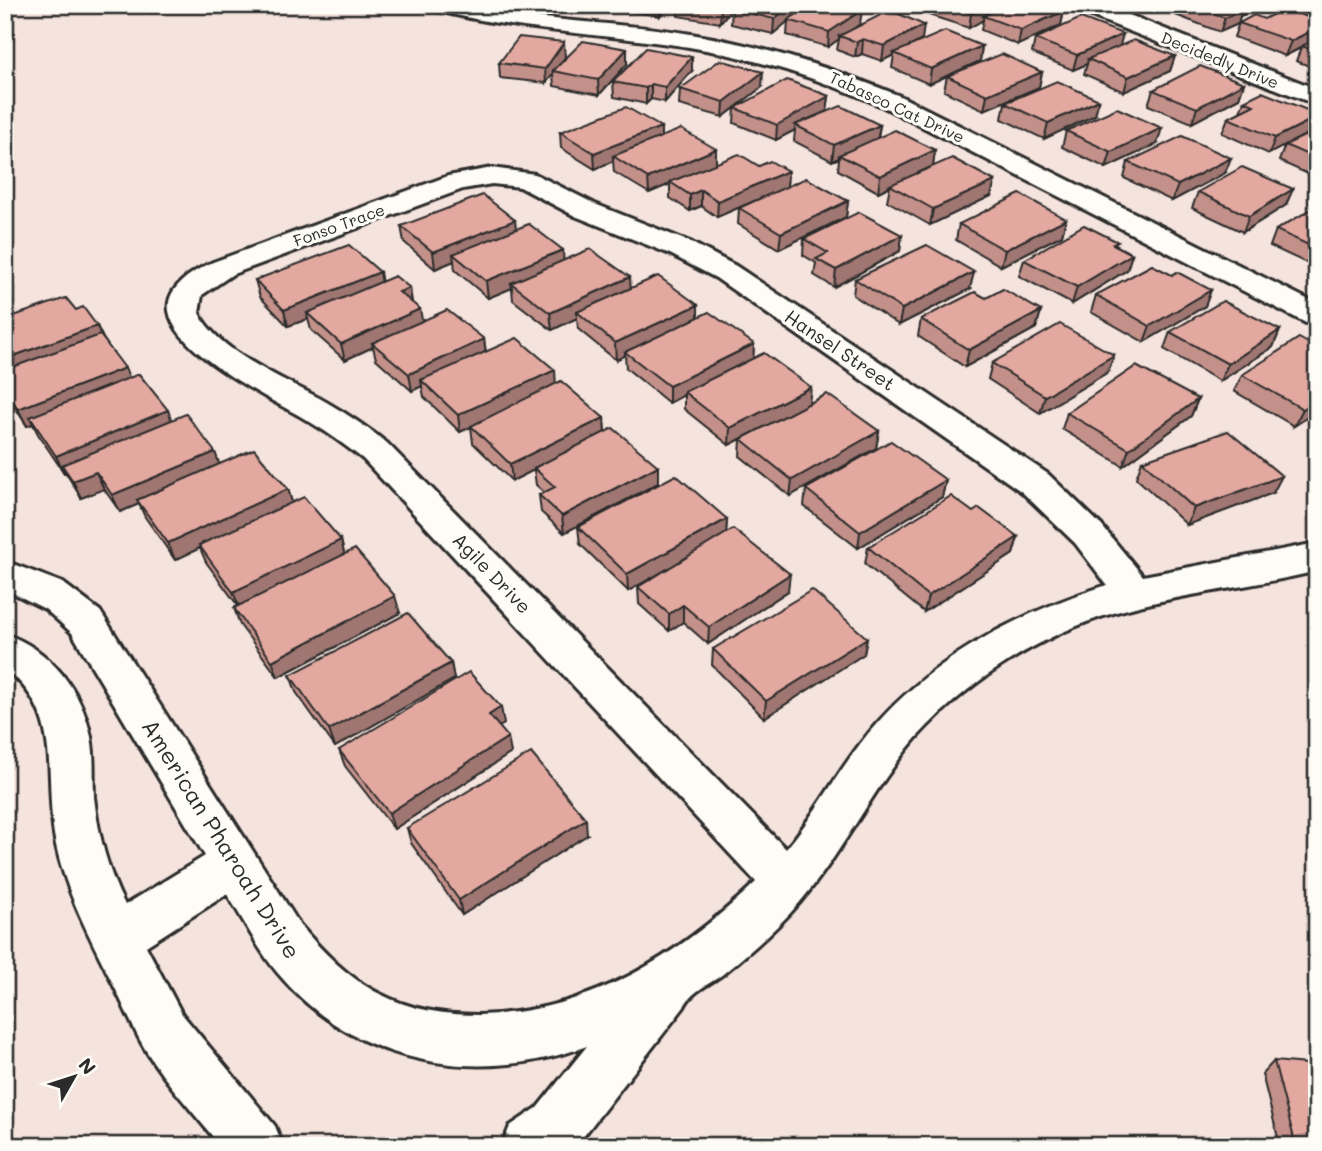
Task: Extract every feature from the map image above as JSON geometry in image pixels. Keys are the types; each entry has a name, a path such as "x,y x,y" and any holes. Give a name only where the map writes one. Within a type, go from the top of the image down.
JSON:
{"street":[{"name":"Tabasco Cat Drive","path":"443,5 541,25 705,43 767,56 827,74 891,101 1317,316"},
{"name":"Decidedly Drive","path":"1084,5 1317,99"},
{"name":"Fonso Trace","path":"187,295 202,279 223,268 457,181 500,176"},
{"name":"Hansel Street","path":"500,176 532,182 585,210 680,248 726,272 1035,483 1088,534 1135,592"},
{"name":"Agile Drive","path":"187,295 183,310 195,331 252,375 346,428 375,451 787,882"},
{"name":"American Pharoah Drive","path":"5,575 38,586 62,600 86,622 282,941 313,979 364,1015 415,1034 472,1042 531,1038 587,1022 676,978 749,920 787,882 813,851 889,740 934,694 974,663 1039,626 1086,607 1135,592 1317,557"},
{"path":"5,650 22,659 43,679 62,709 70,738 72,798 79,845 93,892 116,938 164,1032 255,1146"},
{"path":"116,938 235,863"},
{"name":"American Pharoah Drive","path":"530,1146 556,1127 676,978"}],"building":[{"path":"701,5 723,5 721,8"},
{"path":"737,5 791,5 774,19 732,9"},
{"path":"811,5 850,5 862,10 829,32 788,20"},
{"path":"945,5 986,5 971,14"},
{"path":"1008,5 1049,5 1064,11 1021,30 983,16"},
{"path":"1192,5 1238,5 1234,7 1243,10 1225,18"},
{"path":"1284,9 1317,20 1317,28 1291,41 1239,23 1254,15 1264,19"},
{"path":"890,10 924,25 884,46 863,39 857,42 839,36"},
{"path":"1081,18 1123,34 1077,55 1035,39"},
{"path":"945,31 982,46 931,69 894,53"},
{"path":"519,37 564,42 545,69 499,63"},
{"path":"1317,39 1317,52 1302,46"},
{"path":"1134,40 1175,56 1128,77 1088,59"},
{"path":"583,41 627,49 598,80 553,71"},
{"path":"646,48 692,57 665,87 651,84 646,88 613,82"},
{"path":"1002,54 1042,72 987,95 947,76"},
{"path":"720,60 763,72 724,102 680,89"},
{"path":"1200,66 1244,83 1197,108 1153,90"},
{"path":"787,80 829,96 777,125 735,108"},
{"path":"1057,81 1099,100 1048,123 1005,103"},
{"path":"1262,92 1317,114 1317,117 1275,138 1228,118 1254,105 1244,101"},
{"path":"841,106 880,125 834,145 795,125"},
{"path":"626,107 661,127 594,153 560,132"},
{"path":"1117,108 1162,128 1111,152 1066,131"},
{"path":"681,129 716,149 648,178 613,156"},
{"path":"895,130 935,150 880,176 839,155"},
{"path":"1317,130 1317,159 1285,145"},
{"path":"1182,136 1231,158 1178,185 1128,162"},
{"path":"739,154 759,166 770,161 788,171 718,201 701,190 690,195 670,182"},
{"path":"952,158 995,181 933,209 890,185"},
{"path":"1242,167 1293,189 1249,216 1198,192"},
{"path":"806,178 848,201 781,233 739,208"},
{"path":"1020,194 1066,219 1005,250 959,224"},
{"path":"483,195 515,220 433,252 401,226"},
{"path":"1317,206 1317,249 1276,230"},
{"path":"859,212 902,235 836,270 816,259 828,253 804,239"},
{"path":"529,224 563,250 486,281 453,254"},
{"path":"1084,225 1118,242 1113,244 1132,254 1077,287 1024,260"},
{"path":"349,245 380,272 284,310 255,280"},
{"path":"927,245 974,272 902,309 855,279"},
{"path":"590,249 630,277 550,313 511,283"},
{"path":"1152,265 1172,275 1177,272 1211,290 1150,326 1096,295"},
{"path":"395,276 410,288 399,292 420,309 341,344 307,313"},
{"path":"658,276 698,305 615,343 577,312"},
{"path":"1003,289 1041,311 969,350 921,319 975,292 986,298"},
{"path":"66,298 76,310 83,307 97,326 5,359 5,319"},
{"path":"1223,301 1280,330 1228,364 1170,332"},
{"path":"447,310 484,339 409,374 372,343"},
{"path":"709,312 754,344 669,386 625,352"},
{"path":"1060,324 1114,355 1045,396 992,363"},
{"path":"100,335 125,368 18,409 5,388 5,370"},
{"path":"517,338 555,370 458,415 421,380"},
{"path":"1299,338 1317,348 1317,400 1303,409 1242,375"},
{"path":"764,353 811,387 730,428 684,392"},
{"path":"1136,366 1198,399 1129,449 1067,413"},
{"path":"139,374 168,410 56,456 30,417"},
{"path":"561,381 604,418 510,464 471,426"},
{"path":"827,394 879,431 792,480 741,439"},
{"path":"186,414 215,452 112,495 96,472 73,481 62,465"},
{"path":"613,428 658,466 562,516 539,495 555,487 534,468"},
{"path":"1228,431 1282,476 1194,508 1142,461"},
{"path":"891,441 946,480 860,532 806,489"},
{"path":"254,449 288,489 168,543 137,500"},
{"path":"676,475 727,519 627,574 578,527"},
{"path":"951,496 973,512 979,508 1018,537 928,596 868,547"},
{"path":"304,497 341,540 233,592 199,545"},
{"path":"733,529 790,574 709,627 683,605 669,614 638,587"},
{"path":"355,549 395,596 272,661 234,608"},
{"path":"812,590 867,638 766,701 713,649"},
{"path":"408,613 451,663 329,730 290,675"},
{"path":"469,672 501,707 489,715 508,737 389,813 339,750"},
{"path":"531,753 586,819 459,900 407,828"},
{"path":"1274,1061 1317,1065 1317,1146 1296,1146"}]}
